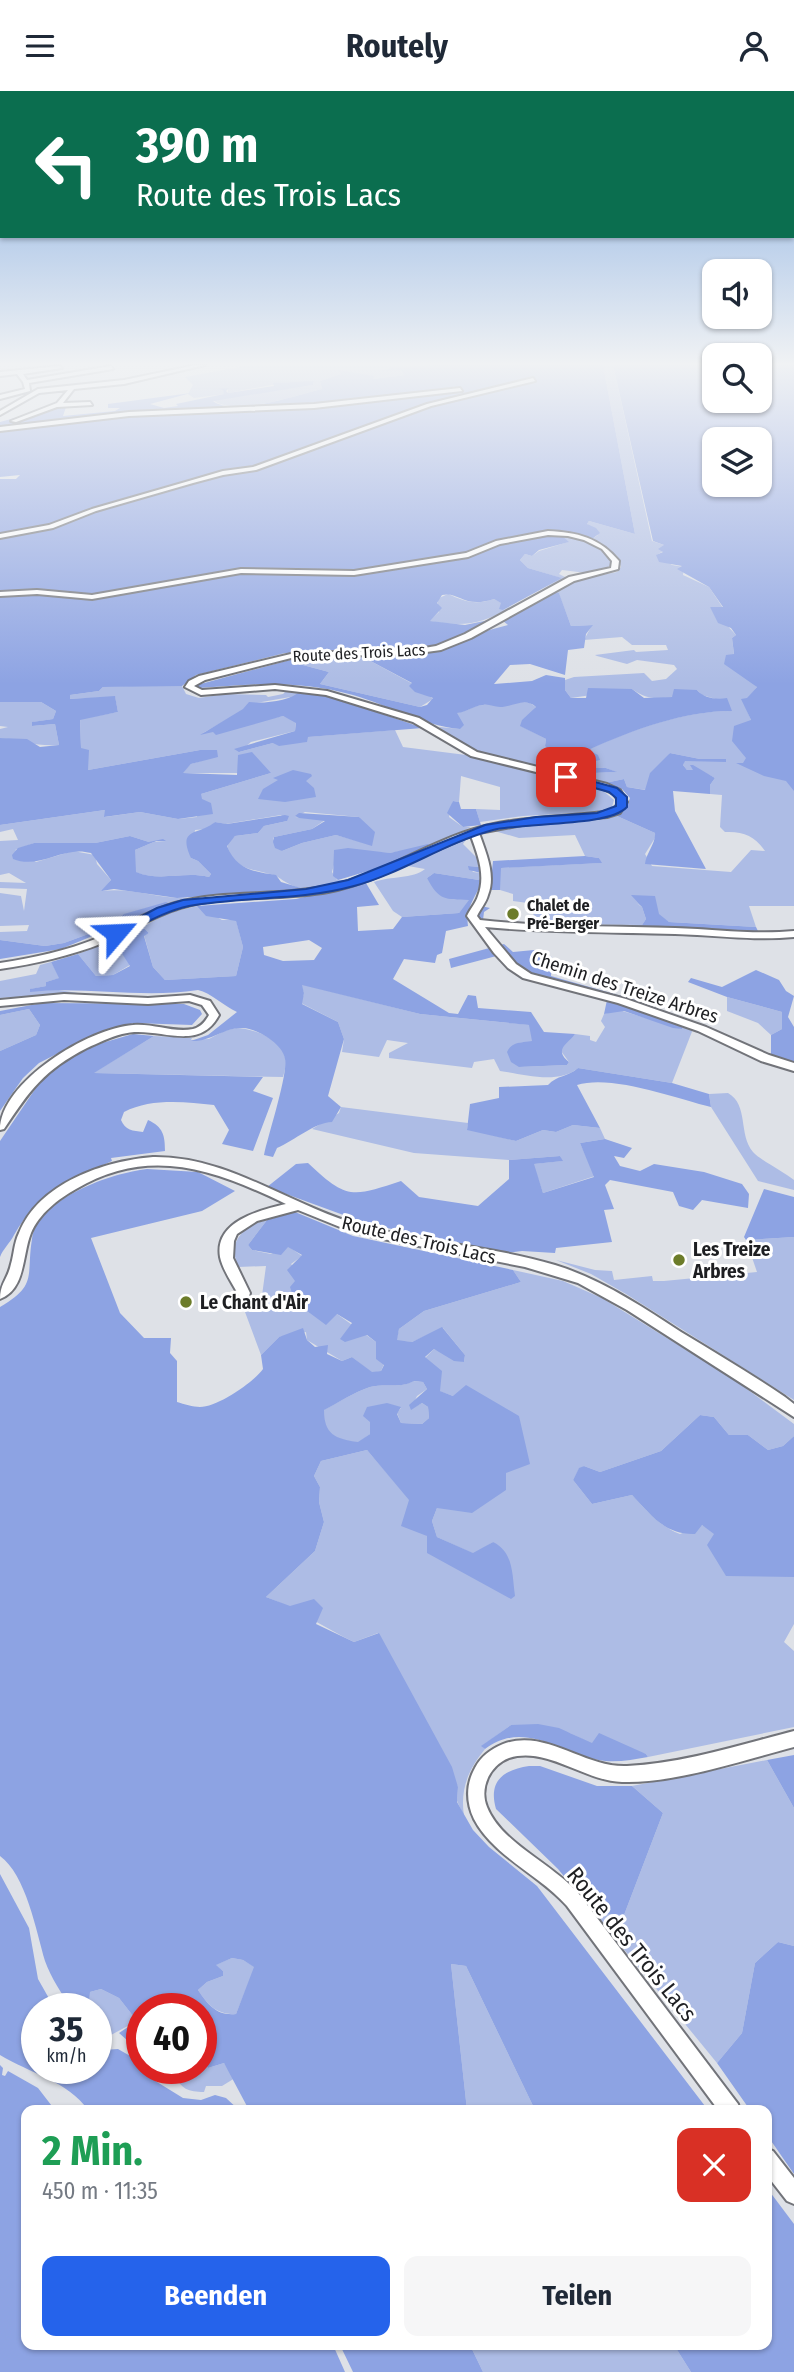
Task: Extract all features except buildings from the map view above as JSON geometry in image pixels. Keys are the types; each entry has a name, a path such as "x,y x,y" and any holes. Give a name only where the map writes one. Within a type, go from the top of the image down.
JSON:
{"street":[{"path":"0,536 51,527 94,510 235,471"},
{"name":"Route des Trois Lacs","path":"0,594 37,592 96,597 160,583 241,571 354,573 468,555 498,542 548,533 568,534 586,539 604,548 616,561 611,571 572,579 468,636 438,648 412,652 286,656 195,681 189,687 201,693 267,687 300,688 364,702 425,725 474,754 600,785 617,792 623,800 620,809 610,814 517,822 474,832 352,883 296,894 188,902 161,911 77,949 0,966"},
{"path":"474,832 485,861 486,879 483,897 472,913 477,923 549,930 665,930 742,936 794,934"},
{"name":"Chemin des Treize Arbres","path":"477,923 512,966 527,976 622,1001 702,1029 765,1058 794,1067"},
{"path":"0,1003 64,997 122,1000 190,998 210,1005 214,1015 210,1023 194,1032 127,1029 111,1033 56,1059 30,1081 0,1126"},
{"name":"Route des Trois Lacs","path":"0,1294 14,1280 25,1232 40,1209 75,1185 115,1167 149,1161 200,1165 298,1206 369,1231 536,1265 583,1280 649,1317 794,1411"},
{"path":"244,1293 226,1256 231,1235 250,1219 298,1206"},
{"name":"Route des Trois Lacs","path":"726,2105 565,1891 489,1826 479,1810 477,1784 498,1753 515,1748 533,1749 591,1768 622,1774 677,1766 794,1739"},
{"path":"772,2166 794,2194"}],"shaded area":[{"path":"0,471 623,471 635,534 589,521 587,524 600,533 592,539 565,532 561,535 569,542 539,550 532,556 525,554 520,560 528,568 562,578 503,610 499,609 501,603 494,599 476,602 453,595 442,595 437,603 442,608 430,621 465,625 489,620 452,640 424,649 285,653 196,675 182,686 103,687 99,691 70,695 70,699 115,696 118,712 80,720 81,748 89,750 88,770 200,750 217,750 218,757 191,764 183,773 237,775 238,755 252,752 271,773 201,794 202,799 211,803 213,814 178,819 140,812 104,817 105,810 0,825 0,738 27,739 40,747 59,745 55,724 32,726 32,722 53,719 56,711 41,702 0,702 0,479 16,479 20,475 0,477"},
{"path":"623,471 637,471 652,541 664,545 663,551 657,555 672,565 684,567 683,575 709,587 723,608 710,607 736,635 732,638 734,655 757,687 747,699 742,699 751,720 794,786 794,906 749,906 756,927 669,922 636,903 642,907 646,919 642,925 532,924 535,904 513,901 513,894 500,890 500,868 601,863 599,858 585,856 575,835 519,838 491,830 504,827 600,820 617,816 655,833 655,838 645,854 652,866 731,872 751,850 765,851 748,835 725,832 720,827 722,795 710,794 710,785 715,778 702,771 687,770 683,765 684,761 726,759 700,759 670,753 646,790 627,787 624,779 605,783 568,774 616,772 606,768 586,767 583,764 587,750 622,735 694,714 731,711 719,700 702,695 697,690 663,698 648,697 632,689 571,698 565,690 565,680 574,677 644,673 652,681 666,679 677,669 674,665 637,660 627,664 595,655 634,650 668,650 666,645 632,645 622,637 584,640 592,625 571,626 559,594 554,592 582,579 617,572 621,567 617,556 592,539 598,535 587,524 589,521 635,534"},
{"path":"637,471 702,471 702,497 772,497 772,471 794,471 794,791 786,781 764,776 736,763 743,763 746,758 732,741 734,726 751,720 741,699 747,698 757,687 724,664 726,655 734,654 732,638 736,635 731,628 718,623 710,607 723,607 709,587 677,569 682,566 659,562 656,555 663,552 658,549 664,545 653,541"},
{"path":"561,535 599,547 609,558 611,565 593,572 562,570 559,574 567,578 543,589 561,578 528,568 520,560 525,554 532,556 539,551 568,542"},
{"path":"554,592 559,593 571,626 593,625 586,634 584,648 568,650 565,675 530,664 510,665 494,684 532,681 546,675 565,678 565,690 571,698 586,698 588,688 632,689 644,698 672,697 674,689 697,690 710,698 727,698 732,711 695,714 623,735 588,750 598,755 600,760 583,764 586,767 606,768 617,772 568,774 560,773 563,770 575,771 577,768 560,762 545,746 546,739 520,726 522,720 536,707 528,703 505,707 483,705 457,713 464,725 460,729 433,724 366,699 333,690 276,684 198,688 197,685 301,657 299,664 329,672 320,684 420,707 427,705 433,698 415,692 409,686 412,683 363,657 427,653 451,646 482,632 508,625 503,621"},
{"path":"448,594 471,602 494,599 502,603 503,610 523,601 499,614 478,621 457,624 429,621 439,612 437,599"},
{"path":"301,657 363,657 413,684 433,699 420,707 320,684 329,672 299,664"},
{"path":"160,685 182,686 186,694 199,698 226,694 268,697 283,694 288,689 302,690 296,696 256,703 203,733 283,716 296,722 295,731 251,742 239,752 273,743 307,742 307,737 395,730 403,747 466,755 601,789 614,800 612,807 595,812 523,816 480,822 476,809 500,810 500,787 461,776 459,802 453,801 449,817 463,827 471,827 430,846 390,853 334,850 332,872 337,880 346,880 300,890 274,875 242,866 232,858 229,851 227,843 235,836 258,833 264,826 287,821 281,815 226,824 215,822 207,829 195,830 191,858 211,874 209,877 154,876 135,872 135,850 154,842 130,836 95,843 34,843 15,850 36,862 73,851 95,855 97,864 111,880 102,891 189,898 143,909 117,919 110,926 64,943 45,946 0,940 0,932 27,931 29,925 0,926 0,893 21,896 24,911 27,889 0,888 0,882 26,883 9,873 0,875 0,841 18,840 13,829 0,832 0,825 105,810 105,817 140,812 178,819 197,817 201,794 271,773 182,773 191,764 217,756 217,750 200,750 88,770 81,748 80,719 118,712 115,697 69,699 70,695 99,691 103,687","holes":["305,812 359,817 372,845 336,835 282,851 273,839 312,829 325,820 295,817"]},
{"path":"302,690 336,698 423,728 308,737 307,742 279,746 273,743 239,752 234,749 295,731 296,723 283,716 216,735 213,732 200,735 243,709 249,702 277,701"},
{"path":"0,702 41,702 56,711 53,719 33,722 32,726 55,724 59,745 0,738 0,729 8,727 0,726"},
{"path":"530,703 536,707 521,726 546,739 545,746 577,768 568,771 541,769 481,753 454,739 439,727 460,729 456,713 477,706"},
{"path":"670,753 700,759 726,759 726,762 685,761 683,765 687,770 693,770 690,765 693,765 715,778 710,785 710,794 673,791 675,811 706,869 645,864 655,833 617,816 626,809 630,798 622,789 605,783 624,779 627,787 645,790 650,773"},
{"path":"293,770 311,774 306,781 314,788 316,797 285,802 258,799 263,789 278,780 273,778"},
{"path":"453,801 459,802 461,809 476,809 481,825 463,827 447,813"},
{"path":"299,813 359,817 375,832 372,846 336,835 282,851 275,848 274,837 312,829 325,821 295,816"},
{"path":"289,816 287,821 264,826 258,833 235,836 227,846 235,860 247,868 276,875 281,882 301,888 300,890 177,898 114,889 101,891 111,880 91,853 71,852 33,862 13,859 12,855 18,848 34,843 95,843 130,836 149,842 163,839 166,841 156,841 135,850 136,872 154,876 209,877 211,874 191,858 186,841 191,834 215,822 227,824"},
{"path":"467,838 463,844 480,861 481,867 469,866 473,872 481,873 479,880 434,873 427,878 470,900 459,913 402,917 393,911 374,882 420,872 425,869 408,866"},
{"path":"428,844 430,846 385,866 338,880 333,876 334,850 348,848 390,853"},
{"path":"585,856 599,858 602,863 501,868 500,890 490,890 493,861"},
{"path":"468,866 481,867 482,874 469,909 468,926 446,931 442,953 437,955 435,963 404,959 393,979 449,1013 458,1014 468,995 476,996 478,1008 531,1012 544,1032 575,1034 562,1050 569,1062 567,1065 519,1067 511,1062 507,1052 511,1046 532,1041 529,1025 420,1014 302,985 302,1004 338,1022 344,1039 328,1096 341,1107 332,1122 311,1129 277,1148 273,1157 264,1155 284,1078 285,1059 280,1048 262,1034 243,1028 191,1041 208,1035 237,1012 198,990 156,993 72,990 30,992 30,989 46,986 46,982 59,978 51,962 78,954 96,976 113,975 130,966 115,943 124,935 141,929 149,933 144,936 153,967 165,980 236,976 243,947 236,921 206,916 197,906 296,899 366,883 379,905 357,907 358,931 393,929 402,917 459,913 469,900 439,895 427,878 434,873 479,880 481,873 469,870","holes":["309,940 322,948 314,960 283,961 264,955 263,947"]},
{"path":"631,895 655,896 659,914 669,922 756,927 759,933 687,928 568,928 479,921 476,914 481,906 490,908 484,912 483,920 568,925 642,925 646,919 642,907"},
{"path":"166,902 170,904 61,949 0,959 0,940 45,946 64,943 110,926 124,914"},
{"path":"197,906 222,920 236,920 243,947 236,976 165,980 153,967 144,935 149,933 145,929 139,929 168,913"},
{"path":"119,938 115,943 130,965 113,975 96,976 78,954"},
{"path":"504,944 513,952 534,950 552,957 551,976 639,1001 638,1004 531,975 504,954 451,968 449,959"},
{"path":"51,962 60,978 30,991 52,989 78,993 0,998 0,981 36,974 40,965"},
{"path":"756,970 779,980 786,991 794,996 788,1017 794,1027 794,1065 771,1059 771,1035 782,1029 782,1012 727,997 688,982 691,978 722,987"},
{"path":"301,984 420,1014 530,1025 533,1041 518,1043 519,1067 567,1065 569,1062 561,1051 563,1044 575,1034 590,1036 590,1040 596,1042 605,1027 601,1021 604,1014 619,1010 682,1029 683,1026 693,1029 672,1083 578,1068 561,1076 530,1076 500,1071 494,1059 474,1062 472,1068 389,1058 389,1053 408,1043 387,1040 379,1057 342,1052 344,1039 338,1022 301,1003 304,993"},
{"path":"727,997 782,1012 782,1029 771,1035 758,1023 727,1011"},
{"path":"607,1000 683,1026 682,1029 624,1011 604,1014"},
{"path":"42,1003 184,1004 200,1010 202,1014 192,1025 134,1023 94,1035 39,1063 23,1078 0,1111 0,1051 36,1035 40,1025 29,1009 0,1015 0,1011"},
{"path":"29,1009 40,1025 36,1035 0,1051 0,1015"},
{"path":"236,1028 257,1032 281,1048 285,1057 283,1077 93,1073 154,1036 209,1039"},
{"path":"133,1034 154,1036 94,1073 263,1077 253,1091 273,1098 253,1151 222,1144 229,1130 214,1105 168,1102 145,1105 124,1112 121,1120 130,1129 143,1132 148,1120 157,1126 162,1132 165,1151 111,1158 112,1161 68,1181 34,1207 0,1257 0,1141 44,1076 69,1057"},
{"path":"578,1068 672,1083 709,1094 711,1107 625,1085 591,1082 577,1085 600,1128 573,1125 556,1132 543,1130 516,1141 467,1130 470,1104 499,1098 499,1087 548,1085"},
{"path":"728,1093 739,1105 748,1145 761,1159 794,1180 794,1190 758,1181 711,1107 709,1094"},
{"path":"341,1107 468,1123 467,1129 516,1141 543,1130 556,1132 573,1125 600,1128 605,1139 580,1143 595,1176 543,1193 533,1164 562,1161 560,1156 509,1160 414,1153 312,1129 339,1113"},
{"path":"605,1139 632,1148 624,1158 614,1156 620,1166 640,1171 654,1164 704,1172 742,1184 749,1194 748,1208 702,1200 693,1210 679,1206 673,1192 610,1180 605,1185 614,1209 604,1210 612,1242 556,1248 555,1253 507,1253 368,1224 267,1187 296,1164 308,1163 332,1184 351,1192 371,1190 401,1181 419,1197 478,1206 509,1179 509,1160 560,1156 563,1161 534,1164 543,1193 594,1177 580,1143"},
{"path":"147,1169 198,1172 235,1191 202,1211 91,1238 120,1313 144,1338 171,1338 170,1353 177,1361 177,1402 183,1404 207,1406 234,1393 263,1369 261,1355 279,1337 303,1328 307,1340 315,1347 328,1345 327,1354 342,1361 352,1357 372,1372 381,1371 384,1365 376,1359 376,1342 367,1335 345,1342 340,1339 352,1323 337,1314 326,1325 295,1302 290,1287 295,1281 287,1270 302,1255 288,1247 281,1255 252,1250 248,1245 267,1220 295,1212 353,1236 513,1270 521,1282 424,1311 399,1329 397,1340 412,1342 442,1327 465,1355 464,1362 454,1361 434,1349 425,1357 442,1371 440,1391 453,1396 466,1385 519,1416 530,1464 506,1473 506,1490 472,1513 437,1508 432,1521 437,1537 473,1553 493,1542 500,1546 511,1565 515,1596 511,1599 427,1553 427,1536 401,1526 409,1500 367,1450 321,1461 314,1476 320,1487 319,1502 324,1522 315,1551 266,1597 290,1606 314,1599 323,1608 316,1624 354,1642 379,1633 452,1767 458,1787 457,1802 473,1830 489,1847 537,1886 704,2105 533,2105 466,1966 451,1964 466,2105 246,2105 224,2063 217,2065 217,2010 236,2014 254,1967 243,1960 232,1958 216,1965 223,1971 223,1976 207,1982 198,1990 200,1993 126,1993 126,2007 119,1998 101,1989 90,1993 62,1993 45,1961 23,1889 17,1876 0,1856 0,1307 25,1286 37,1224 62,1200 97,1182","holes":["414,1381 423,1382 427,1389 409,1405 411,1410 422,1403 428,1407 429,1418 422,1424 401,1423 397,1414 401,1407 387,1403 367,1407 363,1416 370,1422 370,1434 358,1442 337,1437 326,1425 324,1410 370,1387 403,1385"]},
{"path":"764,1189 794,1197 794,1237 746,1240 744,1237"},
{"path":"267,1220 248,1245 252,1250 271,1254 288,1246 302,1256 291,1264 337,1314 376,1342 384,1364 381,1371 372,1373 352,1357 342,1361 307,1340 306,1332 279,1337 261,1355 242,1304 261,1303 266,1266 238,1267 233,1250 238,1238 246,1230"},
{"path":"794,1237 794,1400 626,1294 591,1274 556,1260 595,1270 612,1271 614,1280 652,1276 653,1281 664,1281 757,1272 746,1240"},
{"path":"513,1270 563,1281 602,1298 735,1380 794,1424 794,1436 783,1446 768,1450 748,1435 729,1435 714,1417 700,1415 661,1451 600,1472 584,1466 573,1480 592,1504 632,1495 673,1531 680,1534 702,1525 794,1577 794,1624 784,1642 794,1651 794,1727 648,1757 646,1754 592,1744 570,1733 511,1725 482,1746 485,1749 470,1772 464,1788 464,1816 457,1801 458,1787 378,1633 354,1642 266,1597 315,1551 324,1522 319,1502 320,1487 314,1476 321,1461 367,1450 410,1500 427,1536 510,1598 493,1542 474,1554 437,1537 432,1521 437,1508 453,1396 439,1391 425,1358 434,1349 464,1362 465,1355 443,1328 412,1342 396,1341 399,1329 424,1311 521,1282"},
{"path":"413,1381 423,1382 427,1389 417,1396 411,1409 422,1403 428,1407 429,1418 422,1424 401,1423 397,1413 401,1408 370,1422 370,1434 358,1443 342,1440 328,1431 323,1410 370,1387 403,1385"},
{"path":"700,1415 714,1417 729,1435 748,1435 768,1450 783,1446 794,1436 794,1577 726,1576 707,1545 714,1534 702,1525 695,1534 675,1531 659,1522 632,1495 592,1504 573,1480 579,1468 584,1466 600,1472 661,1451"},
{"path":"538,1724 559,1728 592,1743 599,1733 648,1757 621,1761 601,1760 526,1737 512,1737 485,1749 481,1746 511,1725"},
{"path":"794,1755 794,1808 767,1760"},
{"path":"767,1760 794,1808 794,1946 778,1942 755,1963 742,2033 717,2063 595,1914 624,1915 663,1813 632,1786"},
{"path":"540,1766 597,1786 632,1786 663,1813 624,1915 595,1914 558,1869 496,1809 496,1784 512,1770"},
{"path":"0,1874 29,1928 38,1979 46,1993 21,1993 21,2066 0,2055"},
{"path":"778,1942 794,1946 794,2174 772,2142 772,2105 746,2105 717,2063 742,2033 755,1963"},
{"path":"232,1958 243,1960 255,1967 236,2014 217,2010 217,1993 200,1993 198,1990 207,1982 223,1976 223,1971 215,1965"},
{"path":"451,1964 466,1966 533,2105 466,2105"},
{"path":"101,1989 109,1993 90,1993"},
{"path":"112,1994 126,2007 126,2027 112,2034"},
{"path":"126,2028 126,2039 119,2033"},
{"path":"112,2049 118,2049 126,2054 126,2084 160,2084 183,2098 201,2100 215,2095 226,2098 234,2105 84,2105 57,2084 112,2084"},
{"path":"224,2063 235,2078 222,2086 206,2086 204,2092 186,2089 181,2084 217,2084 217,2065"},
{"path":"0,2065 3,2068 2,2075 5,2076 8,2071 21,2078 21,2084 31,2084 38,2088 51,2105 21,2105 21,2350 335,2350 345,2372 0,2372"},
{"path":"772,2195 794,2224 794,2372 691,2372 677,2350 772,2350"},
{"path":"342,2350 472,2350 483,2372 353,2372"},
{"path":"472,2350 677,2350 691,2372 483,2372"}],"place":[{"name":"Chalet de Pré-Berger","path":"513,914"},
{"name":"Les Treize Arbres","path":"679,1260"},
{"name":"Le Chant d'Air","path":"186,1302"}],"route":[{"path":"116,933 161,911 188,902 306,893 352,883 489,827 536,820 597,816 620,809 623,802 617,792 566,777"}]}
